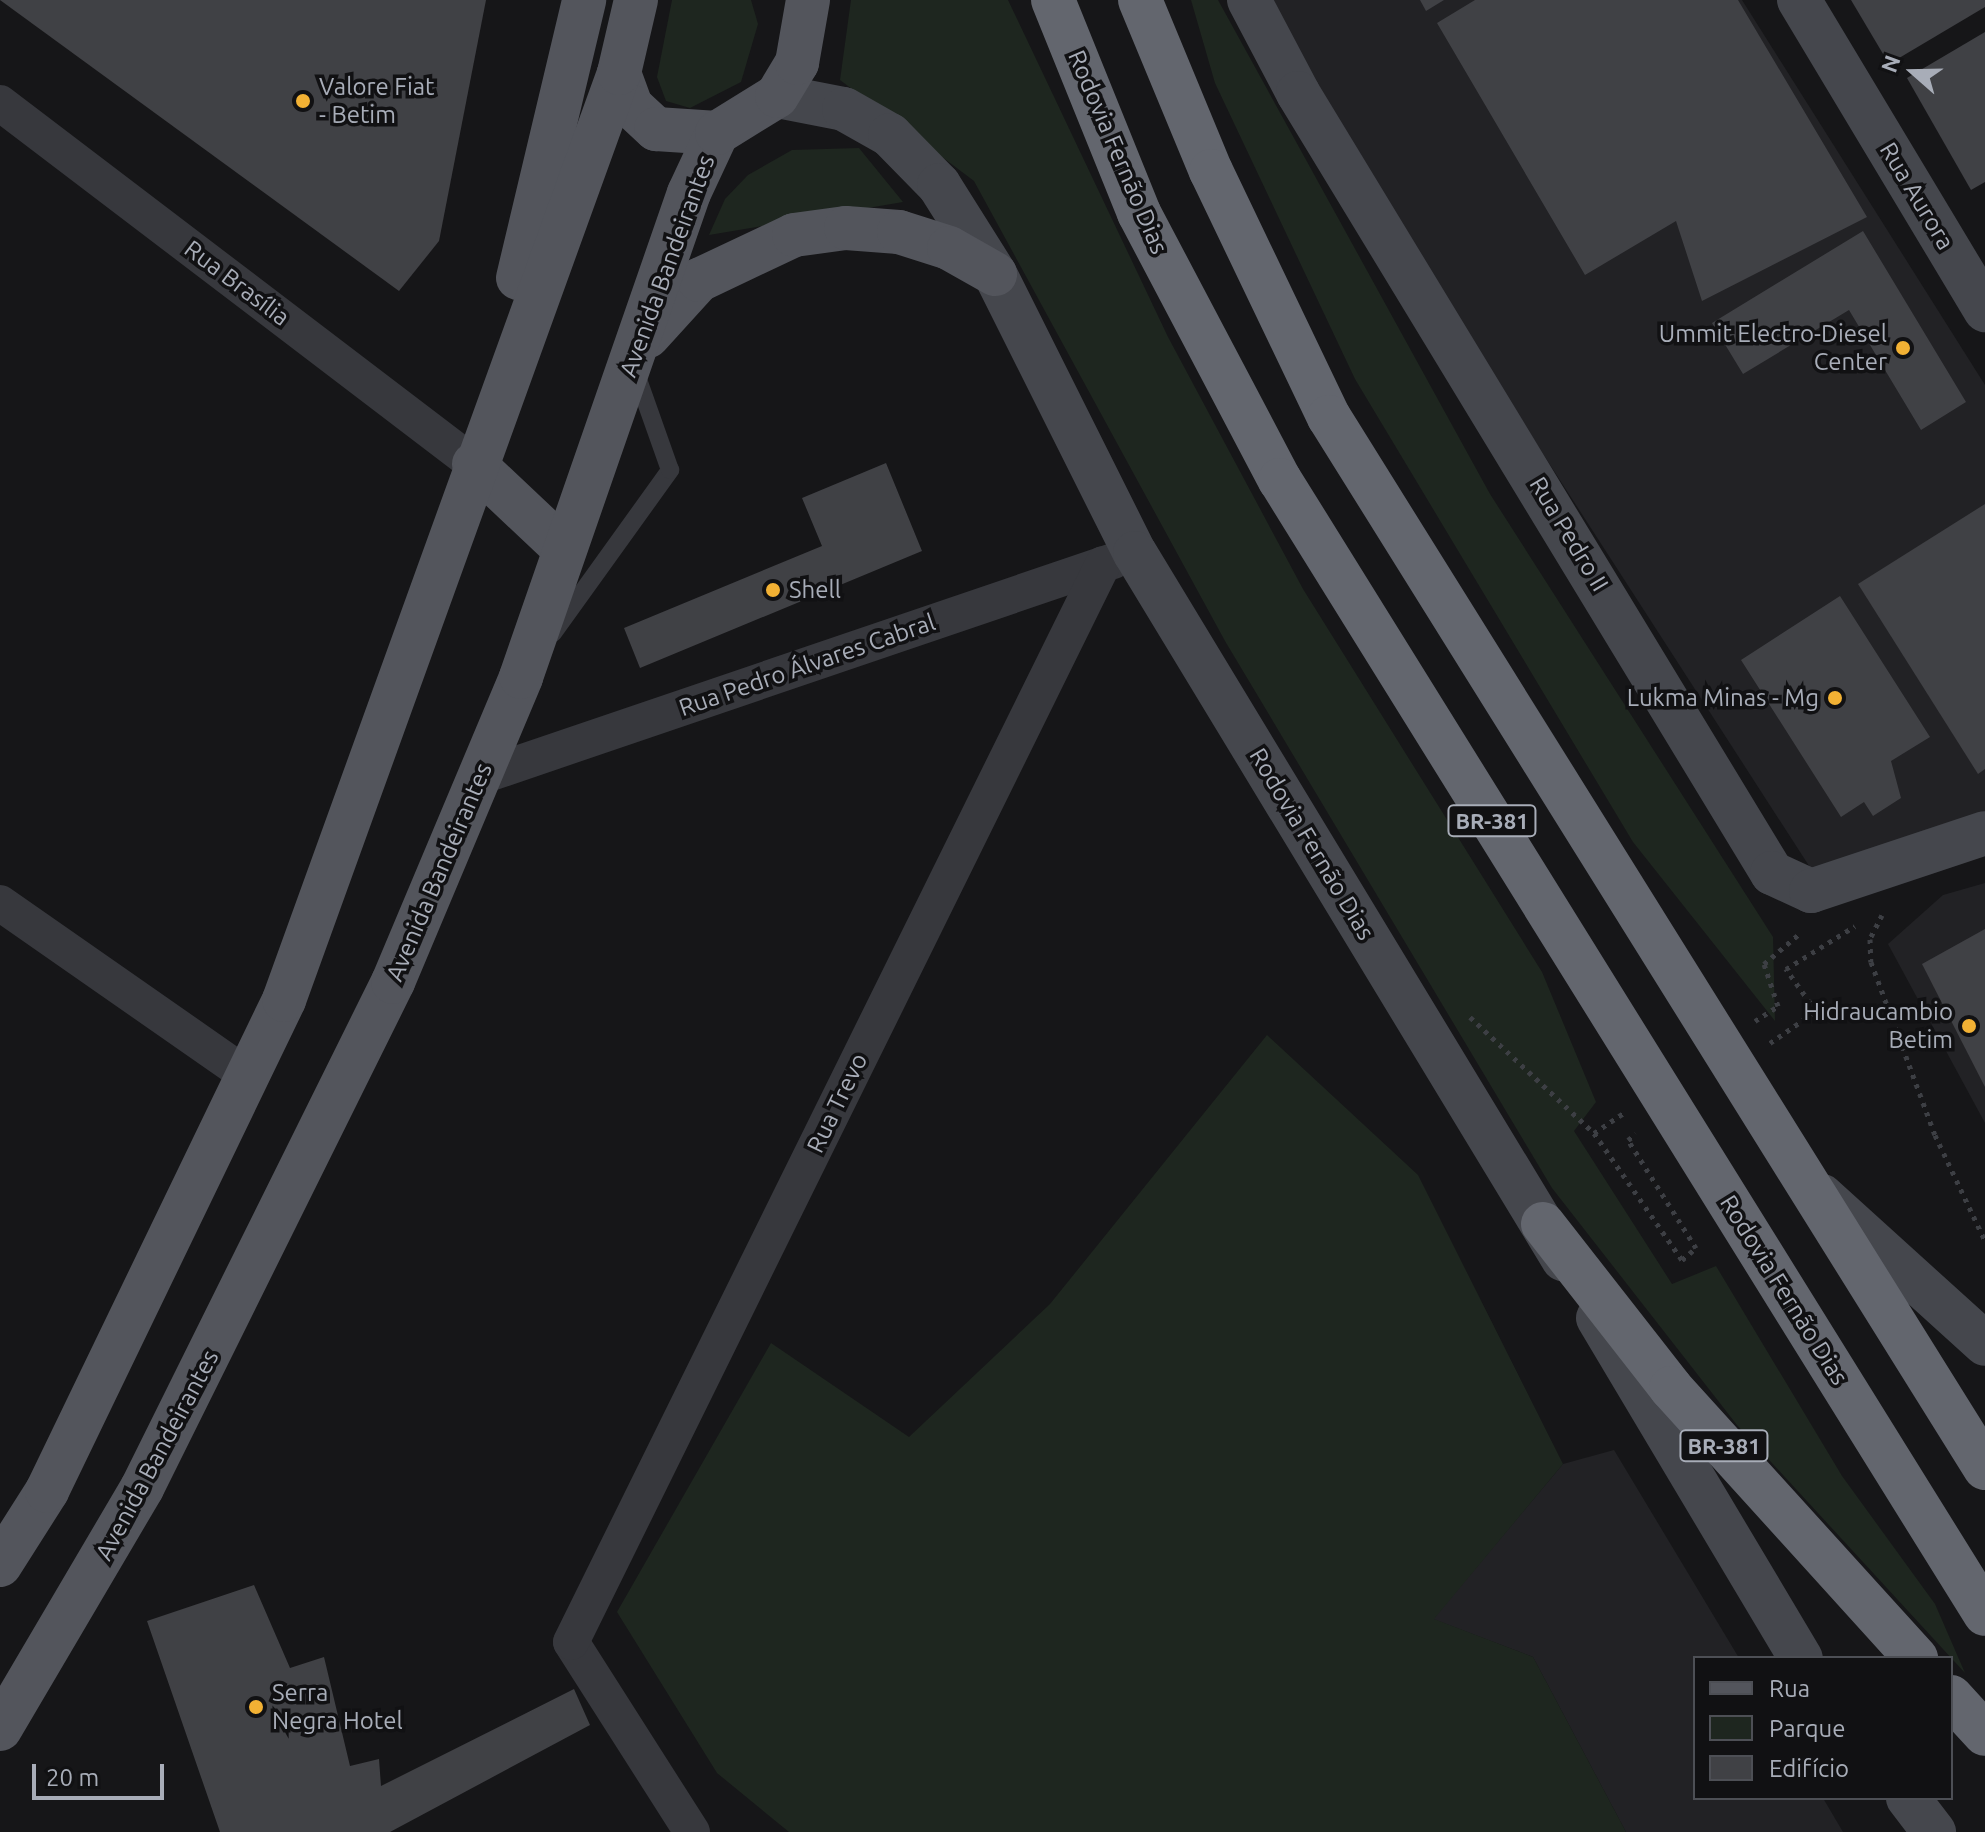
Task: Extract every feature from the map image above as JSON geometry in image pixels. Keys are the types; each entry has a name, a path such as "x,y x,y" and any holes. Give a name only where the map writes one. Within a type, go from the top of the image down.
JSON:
{"highway":[{"name":"Rodovia Fernão Dias","path":"1053,0 1139,213 1280,480 1985,1614"},
{"name":"BR-381","path":"1140,0 1211,171 1329,417 1985,1468"},
{"name":"BR-381","path":"1543,1224 1671,1388 1914,1656"},
{"path":"1953,1699 1985,1734"}],"main road":[{"path":"474,464 584,0"},
{"path":"0,1565 47,1491 284,1000 474,464 619,73 636,0"},
{"name":"Avenida Bandeirantes","path":"0,1729 142,1488 286,1209 521,677 562,547 717,133 777,96 797,63 808,0"},
{"name":"Rua Pedro II","path":"1249,0 1298,93 1772,873 1811,891 1985,833"},
{"name":"Rua Aurora","path":"1799,0 1985,310"},
{"path":"619,73 631,106 656,129 717,133"},
{"name":"Rodovia Fernão Dias","path":"777,96 844,109 890,135 939,185 995,274 1119,559 1543,1224 1800,1656"},
{"path":"631,361 699,280 794,235 846,228 899,232 949,248 995,274"},
{"path":"474,464 562,547"},
{"path":"1808,1184 1985,1344"},
{"path":"1910,1800 1934,1832"}],"street":[{"name":"Rua Brasília","path":"0,103 474,464"},
{"name":"Rua Pedro Álvares Cabral","path":"479,777 1119,559"},
{"name":"Rua Trevo","path":"692,1832 571,1642 1119,559"},
{"path":"0,903 248,1076"}],"lane":[{"path":"521,677 670,470 631,361"}],"path":[{"path":"1874,910 1887,907"},
{"path":"1786,1032 1816,1011 1786,969 1887,907"},
{"path":"1887,907 1870,939 1871,962 1935,1135 1985,1241"},
{"path":"1847,916 1860,913"},
{"path":"1720,1043 1778,1006 1764,964 1808,926"},
{"path":"1460,1011 1594,1133 1648,1211"},
{"path":"1594,1133 1659,1090"}],"shaded area":[{"path":"1250,0 1742,0 1985,385 1985,823 1813,872"},
{"path":"1985,883 1985,1123 1888,944 1943,895"},
{"path":"1614,1450 1738,1656 1693,1656 1693,1800 1824,1800 1843,1832 1626,1832 1533,1657 1433,1619 1563,1464"}],"green space":[{"path":"672,0 751,0 758,24 741,82 690,108 666,101 657,77"},
{"path":"851,0 1008,0 1168,337 1303,589 1542,972 1596,1102 1574,1131 1672,1284 1716,1266 1842,1476 1935,1604 1965,1673 1953,1656 1949,1656 1737,1425 1552,1188 1225,641 974,181 840,80"},
{"path":"1191,0 1218,0 1490,494 1773,937 1775,1021 1633,842 1355,379 1215,83"},
{"path":"859,148 903,202 709,235 725,199 748,175 792,150"},
{"path":"1267,1035 1418,1175 1563,1464 1434,1619 1533,1657 1626,1832 789,1832 717,1773 617,1612 771,1343 909,1437 1050,1304"}],"building":[{"name":"Valore Fiat - Betim","path":"0,0 486,0 439,241 399,291"},
{"path":"1420,0 1444,0 1426,11"},
{"path":"1475,0 1738,0 1867,217 1702,301 1676,221 1585,275 1437,23"},
{"path":"1851,0 1985,0 1985,7 1889,64"},
{"path":"1985,32 1985,182 1971,190 1907,78"},
{"name":"Ummit Electro-Diesel Center","path":"1863,231 1966,402 1921,430 1849,310 1743,374 1712,323"},
{"name":"Shell","path":"886,463 922,551 640,668 624,628 822,546 802,498"},
{"path":"1985,504 1985,769 1978,774 1858,584"},
{"name":"Lukma Minas - Mg","path":"1840,596 1930,737 1891,761 1901,798 1873,816 1864,802 1841,817 1741,660"},
{"name":"Hidraucambio Betim","path":"1985,929 1985,1087 1922,964"},
{"name":"Serra Negra Hotel","path":"254,1585 290,1668 324,1657 350,1766 379,1759 381,1786 574,1689 590,1725 390,1832 220,1832 147,1621"}],"place":[{"name":"Valore Fiat - Betim","path":"303,101"},
{"name":"Ummit Electro-Diesel Center","path":"1903,348"},
{"name":"Shell","path":"773,590"},
{"name":"Lukma Minas - Mg","path":"1835,698"},
{"name":"Hidraucambio Betim","path":"1969,1026"},
{"name":"Serra Negra Hotel","path":"256,1707"}]}
